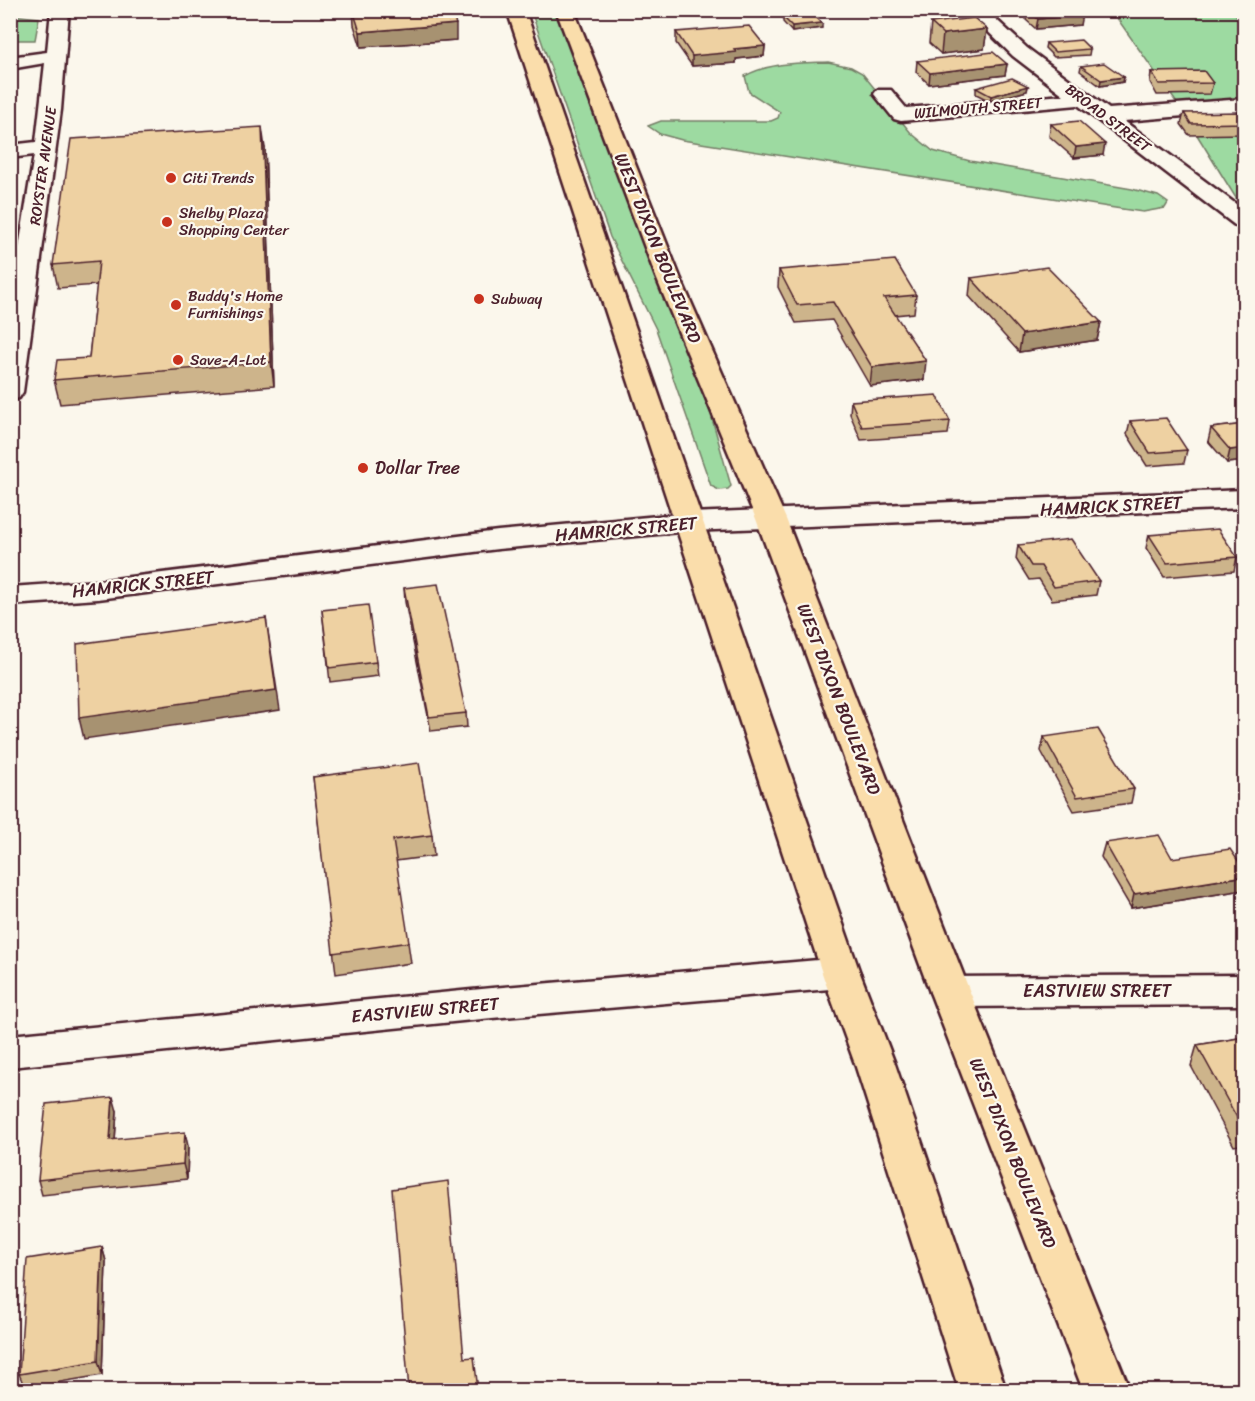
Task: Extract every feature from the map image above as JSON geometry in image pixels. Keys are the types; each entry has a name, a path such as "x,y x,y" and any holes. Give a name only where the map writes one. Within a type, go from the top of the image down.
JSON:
{"highway":[{"path":"516,10 841,973 875,1064 983,1390"},
{"name":"WEST DIXON BOULEVARD","path":"565,10 668,278 771,519 950,992 1107,1390"}],"street":[{"name":"ROYSTER AVENUE","path":"10,392 45,147 60,10"},
{"name":"BROAD STREET","path":"975,10 1020,52 1245,221"},
{"path":"10,63 56,56"},
{"name":"WILMOUTH STREET","path":"884,93 901,116 1082,99"},
{"path":"1105,116 1245,105"},
{"path":"10,152 45,147"},
{"name":"HAMRICK STREET","path":"10,596 98,590 498,540 690,522 1245,499"},
{"name":"EASTVIEW STREET","path":"10,1051 480,1004 841,973"},
{"name":"EASTVIEW STREET","path":"950,992 1245,990"}],"green space":[{"path":"531,11 557,11 711,415 731,486 728,489 719,490 711,486 656,329 610,237"},
{"path":"1112,11 1232,11 1244,22 1244,211 1181,109"},
{"path":"11,15 39,18 35,40 11,40"},
{"path":"828,62 851,67 862,73 911,133 933,151 970,161 1132,189 1158,196 1168,203 1165,208 1143,212 1115,208 682,140 660,134 648,126 661,121 771,121 778,118 780,112 749,92 745,76 775,66"}],"building":[{"path":"353,10 450,10 456,24 360,32"},
{"path":"1028,10 1076,10 1082,15 1038,19"},
{"path":"813,14 822,23 792,26 783,17"},
{"path":"974,18 987,29 943,34 931,23"},
{"path":"749,26 765,46 734,49 736,52 692,56 676,32"},
{"path":"1081,40 1090,49 1055,52 1046,43"},
{"path":"993,52 1007,64 930,73 917,61"},
{"path":"1104,63 1124,77 1101,80 1081,66"},
{"path":"1204,71 1213,83 1159,84 1151,72"},
{"path":"1012,78 1028,86 991,96 976,88"},
{"path":"1239,112 1245,123 1191,124 1184,113"},
{"path":"1079,121 1105,144 1076,147 1051,124"},
{"name":"Shelby Plaza Shopping Center","path":"262,127 271,362 54,380 57,360 89,358 99,261 53,265 71,139"},
{"path":"895,260 916,295 884,298 926,361 872,367 833,302 797,305 779,270"},
{"path":"1047,267 1101,322 1022,334 971,278"},
{"path":"937,395 950,421 862,427 851,401"},
{"path":"1166,418 1187,450 1150,453 1130,421"},
{"path":"1245,424 1245,448 1230,450 1211,428"},
{"path":"1218,529 1237,557 1167,563 1149,535"},
{"path":"1071,539 1099,581 1054,587 1041,566 1031,566 1018,545"},
{"path":"438,584 466,713 429,717 404,588"},
{"path":"368,605 376,662 329,668 322,610"},
{"path":"266,618 276,690 79,718 77,644"},
{"path":"1098,729 1134,789 1077,797 1044,737"},
{"path":"419,763 432,835 393,840 409,942 333,953 313,777"},
{"path":"1159,835 1172,858 1230,849 1245,871 1245,876 1134,894 1105,843"},
{"path":"1245,1037 1245,1124 1241,1125 1197,1045"},
{"path":"113,1097 110,1140 185,1132 183,1164 38,1180 46,1104"},
{"path":"448,1181 464,1358 474,1357 478,1390 409,1390 392,1189"},
{"path":"102,1247 98,1361 19,1374 27,1259"}],"place":[{"name":"Citi Trends","path":"171,178"},
{"name":"Shelby Plaza Shopping Center","path":"167,222"},
{"name":"Subway","path":"479,299"},
{"name":"Buddy's Home Furnishings","path":"176,305"},
{"name":"Save-A-Lot","path":"178,360"},
{"name":"Dollar Tree","path":"363,468"}]}
